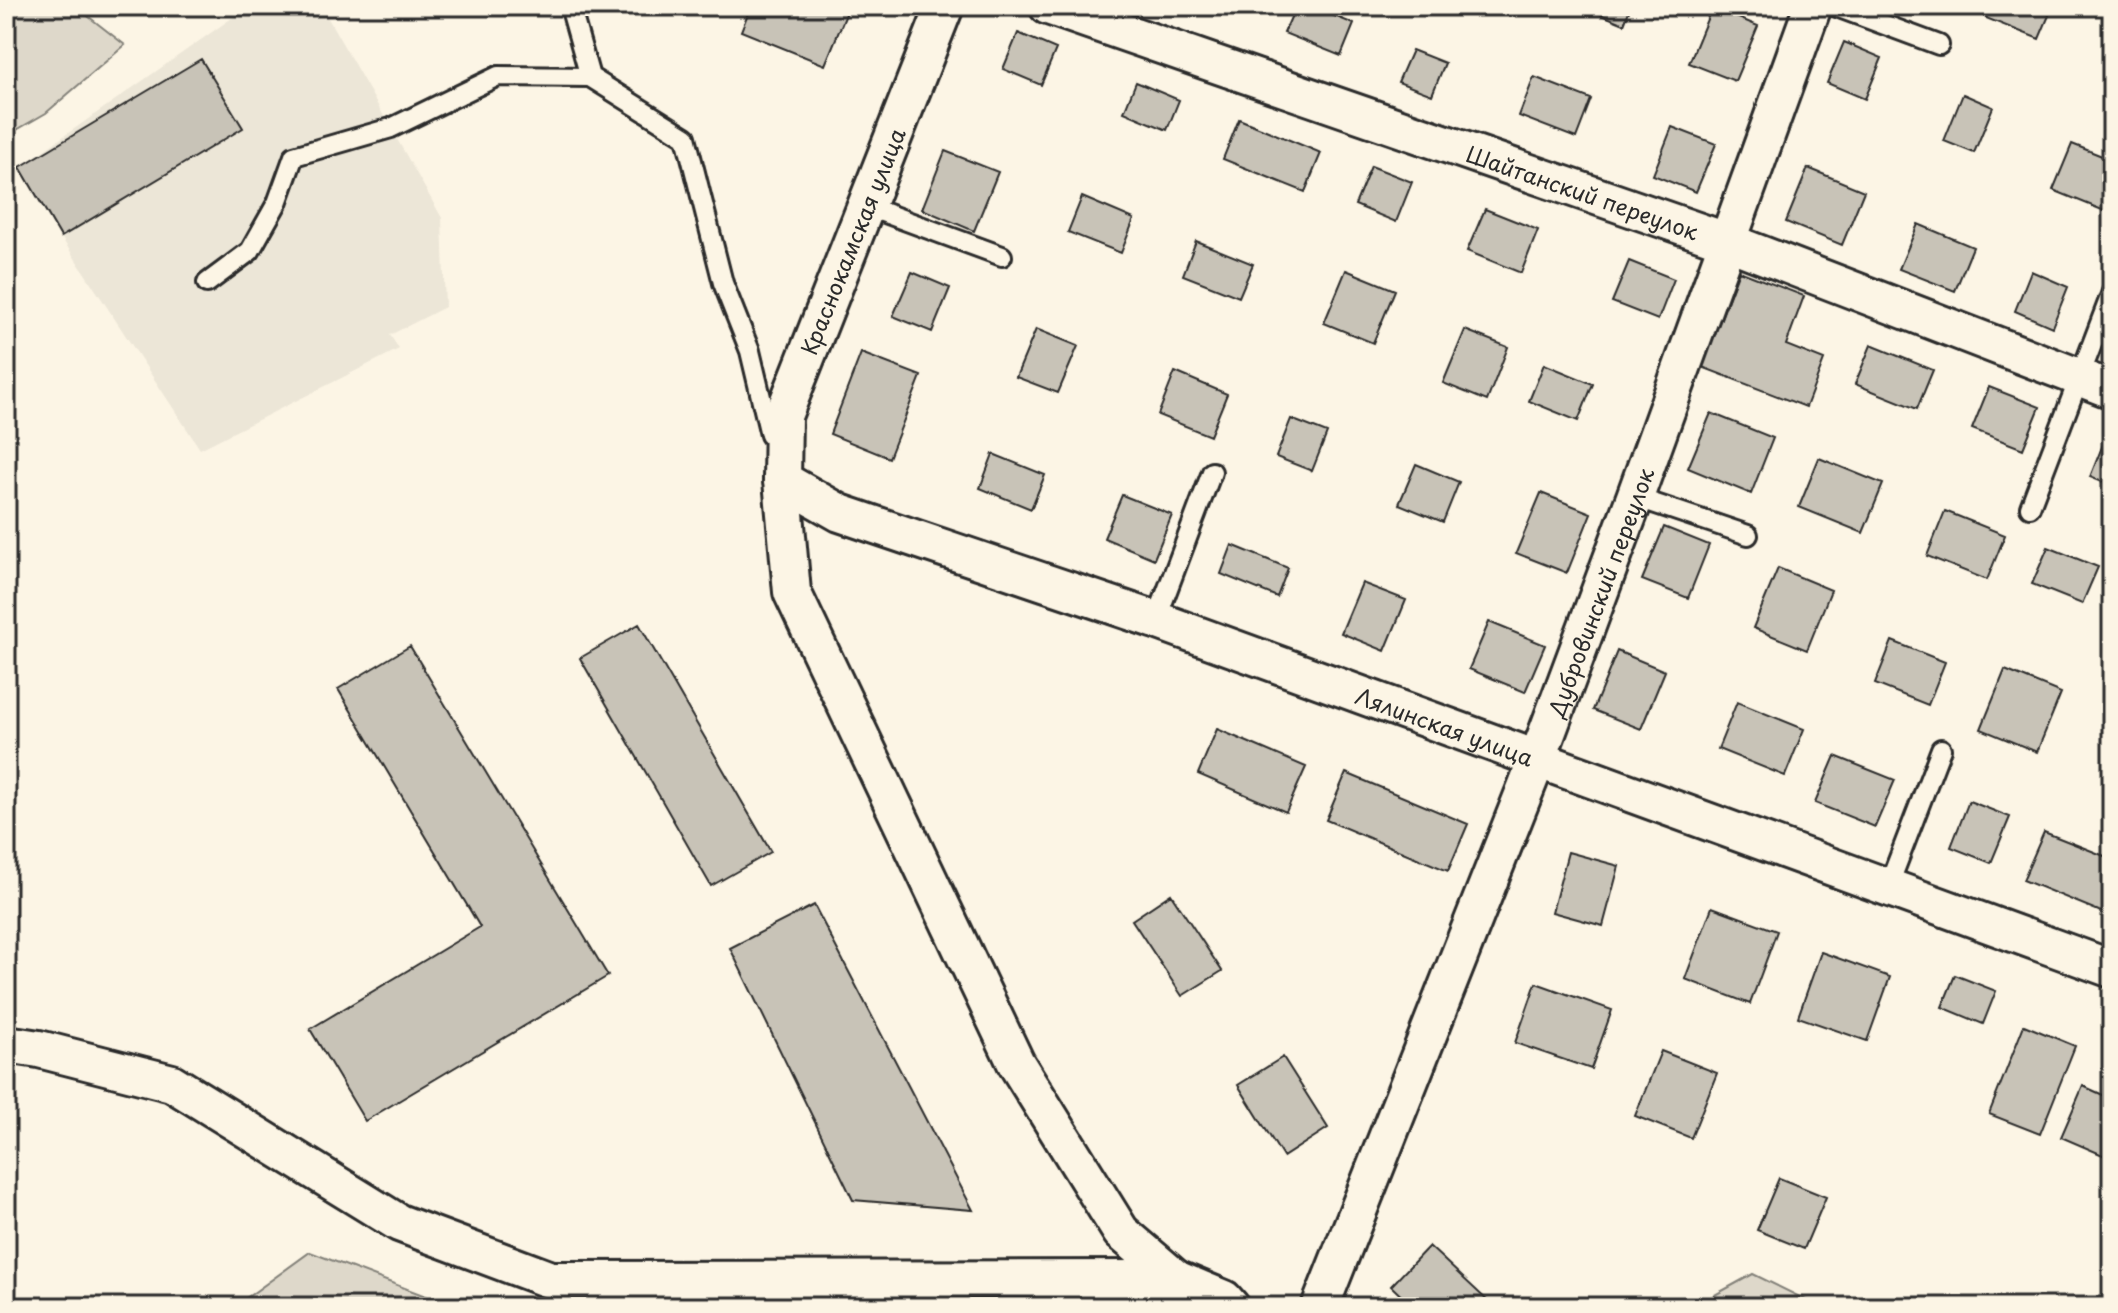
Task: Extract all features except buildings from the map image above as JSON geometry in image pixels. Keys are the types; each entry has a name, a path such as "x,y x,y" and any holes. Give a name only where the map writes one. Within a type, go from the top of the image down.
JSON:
{"street":[{"name":"Краснокамская улица","path":"945,6 783,416 782,480 792,592 1016,1063 1121,1232 1176,1279"},
{"name":"Шайтанский переулок","path":"1048,6 1726,241 2096,384"},
{"name":"Дубровинский переулок","path":"1320,1307 1537,760 1813,6"},
{"name":"Лялинская улица","path":"782,480 840,513 1156,620 2112,969"},
{"path":"6,1044 39,1049 172,1083 399,1223 551,1280 1176,1279 1224,1299 1231,1307"}],"lane":[{"path":"570,6 590,77"},
{"path":"1834,6 1939,45"},
{"path":"207,283 250,251 277,203 294,156 391,128 498,76 590,77 686,137 723,283 750,351 782,480"},
{"path":"866,206 1002,256"},
{"path":"2030,507 2096,384 2112,292"},
{"path":"1156,620 1212,472"},
{"path":"1635,497 1748,535"},
{"path":"1888,887 1941,749"}],"shaded area":[{"path":"6,6 75,6 125,45 46,113 6,136"},
{"path":"249,6 321,6 442,218 445,307 390,335 399,349 200,449 61,237 20,167"},
{"path":"310,1252 452,1306 457,1307 234,1307"},
{"path":"1753,1274 1820,1307 1693,1307"}]}
